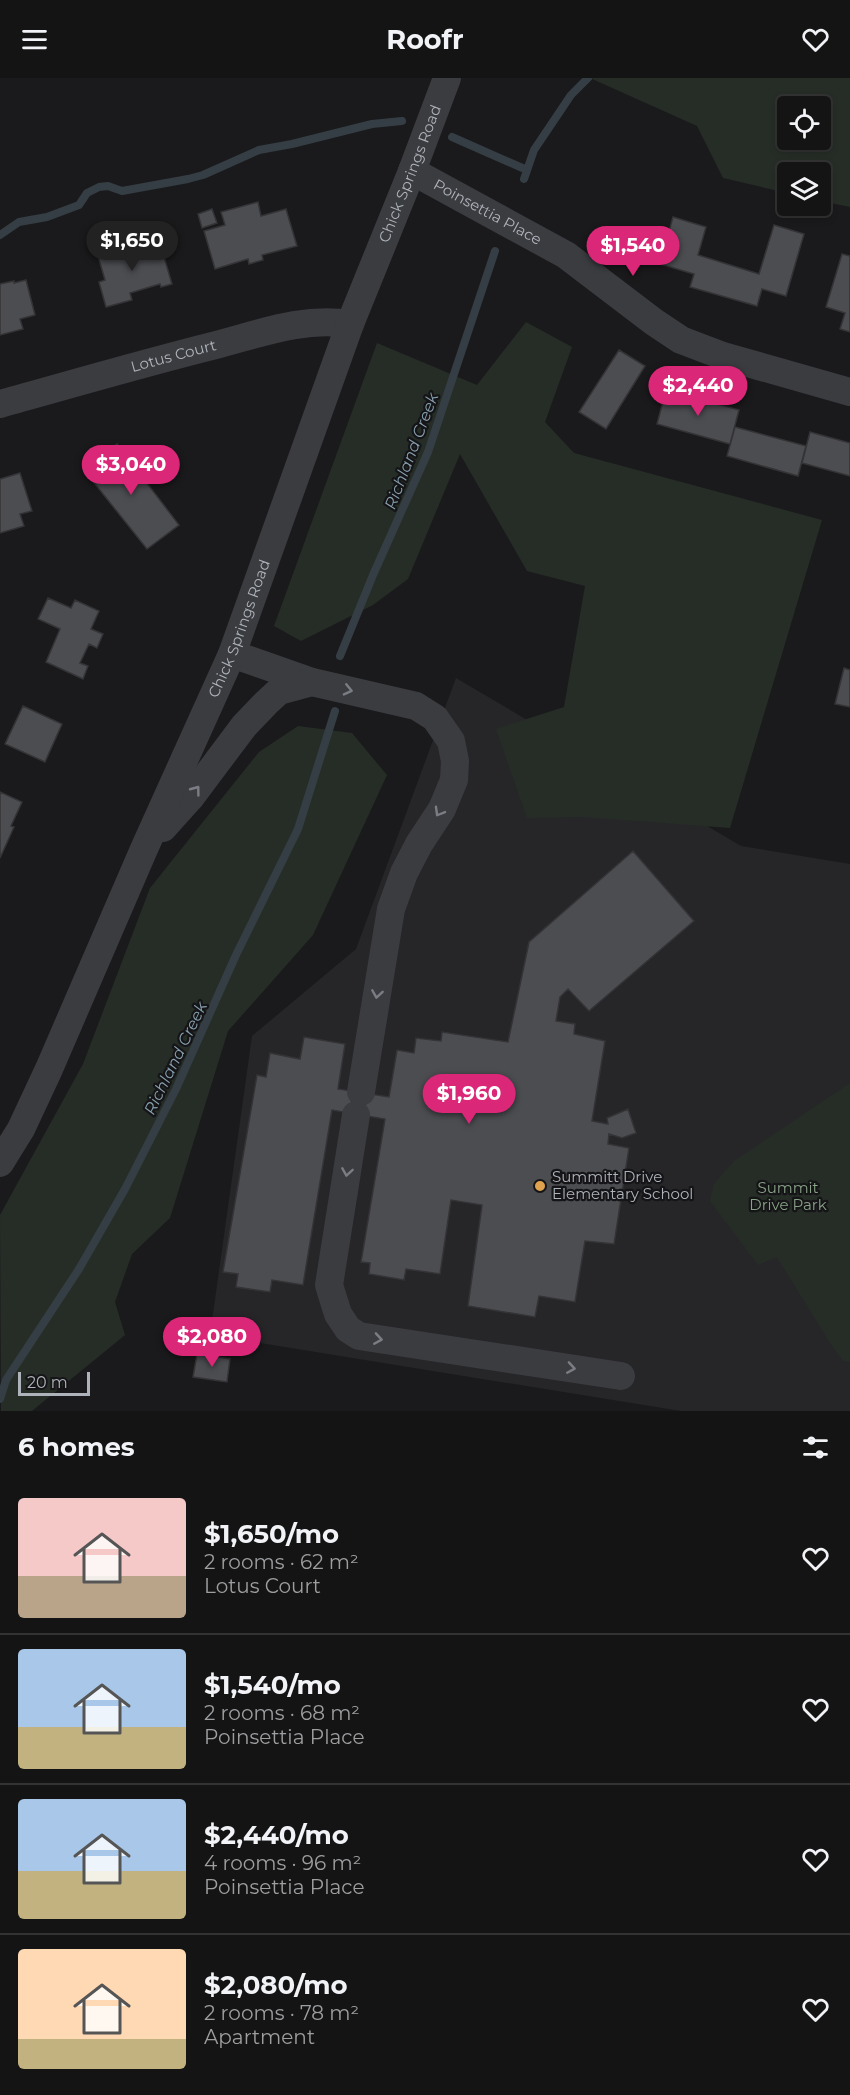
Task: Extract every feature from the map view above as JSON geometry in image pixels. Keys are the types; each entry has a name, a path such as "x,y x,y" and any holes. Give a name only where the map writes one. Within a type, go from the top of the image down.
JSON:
{"street":[{"name":"Chick Springs Road","path":"0,1163 21,1129 49,1069 144,849 232,654 350,324 447,78"},
{"name":"Poinsettia Place","path":"412,171 566,255 681,340 723,356 850,392"},
{"name":"Lotus Court","path":"0,404 177,354 304,322 330,321 350,324"},
{"path":"232,654 312,682 416,705 435,718 450,741 455,761 454,780 446,799 404,873 392,909 329,1285 338,1314 348,1329 359,1336 621,1376"},
{"path":"144,849 190,798 244,726 266,703 279,692 312,682"}],"shaded area":[{"name":"Summitt Drive Elementary School","path":"456,678 741,846 850,864 850,1411 681,1411 210,1335 252,1036 356,949"}],"green space":[{"path":"590,78 850,78 850,207 831,203 831,162 777,162 777,191 723,178 697,126"},
{"path":"526,322 572,347 545,422 574,453 822,520 730,828 583,817 527,818 496,729 564,707 585,586 527,571 460,454 408,579 373,605 301,641 274,626 377,343 477,385"},
{"path":"298,726 352,733 387,775 313,935 228,1031 170,1218 132,1254 115,1302 125,1335 32,1411 1,1411 0,1215 83,1064 150,888 259,752"},
{"name":"Summit Drive Park","path":"850,1083 850,1362 843,1361 830,1343 777,1257 758,1265 710,1201 714,1184 734,1161"}],"building":[{"path":"258,202 261,216 286,209 297,246 262,255 263,260 249,264 248,259 215,269 204,231 225,225 221,212"},
{"path":"212,209 217,223 202,228 198,214"},
{"path":"673,217 706,227 698,255 759,274 774,225 804,234 786,296 762,289 757,306 690,287 694,274 660,264"},
{"path":"159,240 172,284 161,287 160,284 130,293 132,300 106,307 99,282 105,280 98,256 122,249 122,246 129,244 130,248"},
{"path":"842,254 850,256 850,332 840,329 845,313 826,307"},
{"path":"26,280 35,315 20,319 23,329 0,335 0,284"},
{"path":"619,350 645,366 606,429 579,412"},
{"path":"666,390 739,410 730,444 657,424"},
{"path":"735,427 806,446 798,476 727,456"},
{"path":"810,432 850,443 850,476 802,463"},
{"path":"117,444 179,525 147,549 83,469"},
{"path":"20,473 32,511 20,514 24,526 0,533 0,479"},
{"path":"48,598 71,608 75,600 99,611 91,629 103,634 97,648 89,644 80,663 88,666 83,679 46,662 60,629 38,619"},
{"path":"844,668 850,670 850,707 835,704"},
{"path":"23,706 62,724 45,762 5,744"},
{"path":"0,792 22,802 0,858"},
{"path":"633,851 694,921 589,1011 568,989 560,997 556,1021 575,1024 574,1034 605,1041 592,1121 608,1124 607,1118 628,1109 636,1133 622,1138 609,1134 608,1144 629,1148 614,1244 585,1241 575,1302 539,1296 535,1317 468,1306 482,1205 451,1200 440,1274 406,1269 404,1280 369,1274 370,1263 361,1262 385,1119 332,1110 303,1285 272,1280 270,1292 236,1287 238,1274 223,1272 257,1075 266,1077 270,1053 300,1059 304,1037 345,1044 338,1089 389,1097 397,1050 414,1053 416,1038 441,1041 442,1032 508,1042 529,942"},
{"path":"197,1354 230,1359 227,1382 193,1377"}],"waterway":[{"name":"Richland Creek","path":"524,179 534,150 571,95 588,78"},
{"path":"0,235 19,222 47,217 79,205 87,193 99,187 108,186 122,191 188,179 203,175 259,150 372,124 402,121"},
{"path":"452,137 527,170"},
{"name":"Richland Creek","path":"340,656 428,452 495,251"},
{"name":"Richland Creek","path":"0,1399 6,1380 79,1269 125,1189 176,1089 236,955 298,829 335,711"}],"place":[{"name":"Summitt Drive Elementary School","path":"540,1186"}]}
